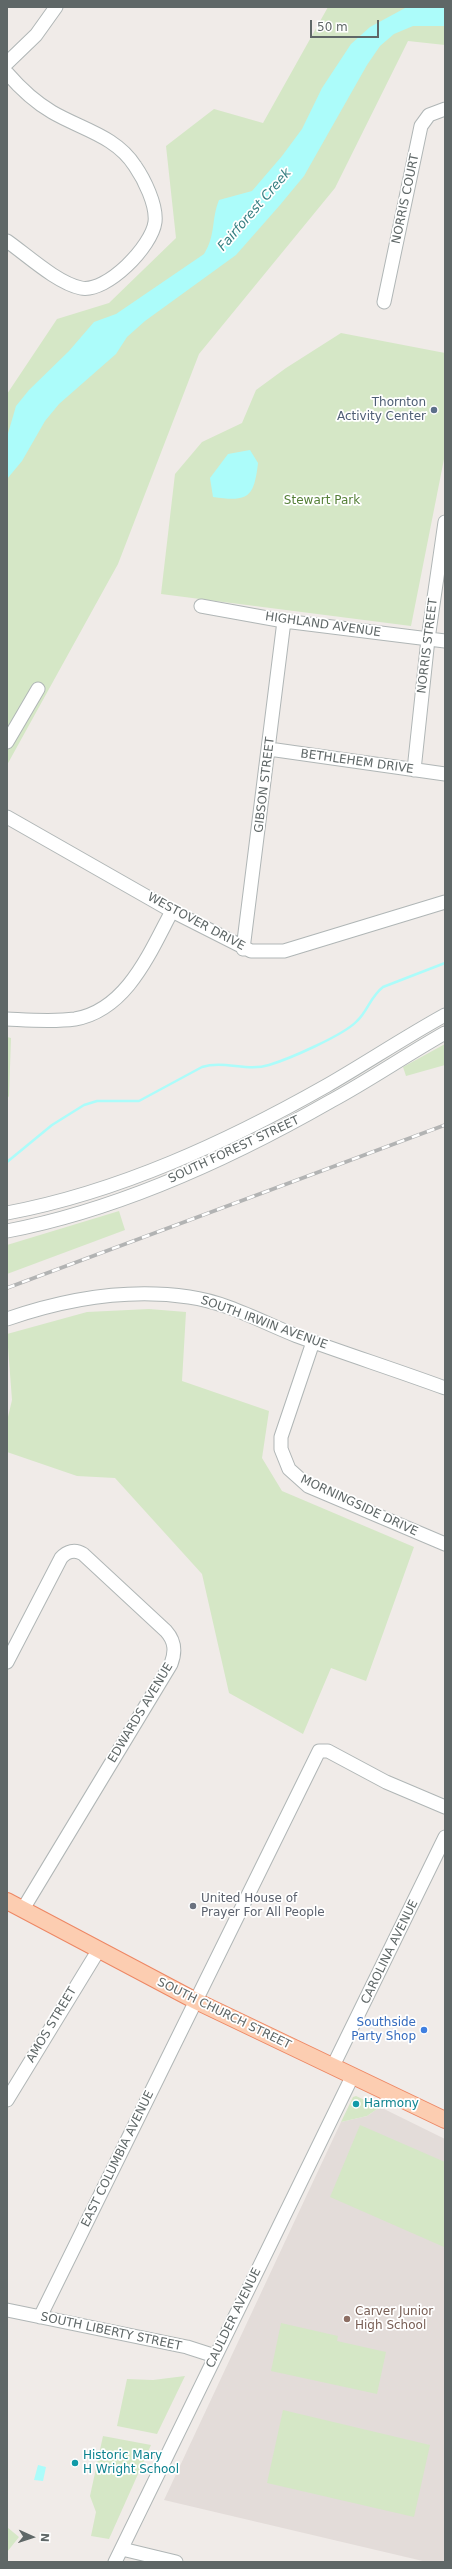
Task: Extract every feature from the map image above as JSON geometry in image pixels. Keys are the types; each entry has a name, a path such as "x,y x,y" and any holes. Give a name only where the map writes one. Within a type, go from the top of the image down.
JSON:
{"main road":[{"name":"SOUTH CHURCH STREET","path":"7,1901 98,1951 194,2000 445,2120"}],"street":[{"path":"7,63 36,35 56,7"},
{"path":"7,73 42,106 119,148 141,176 155,215 151,234 128,264 106,283 90,288 81,288 62,279 7,241"},
{"name":"NORRIS COURT","path":"384,302 421,126 429,115 445,109"},
{"name":"NORRIS STREET","path":"414,770 428,639 445,522"},
{"name":"HIGHLAND AVENUE","path":"201,606 284,621 445,641"},
{"name":"GIBSON STREET","path":"243,949 284,621"},
{"path":"7,742 38,689"},
{"name":"BETHLEHEM DRIVE","path":"269,749 445,774"},
{"name":"WESTOVER DRIVE","path":"7,817 172,911 243,949 258,952 284,951 445,902"},
{"path":"7,1019 64,1020 82,1017 100,1010 120,994 137,975 172,911"},
{"name":"SOUTH FOREST STREET","path":"7,1213 104,1187 194,1152 303,1099 445,1015"},
{"name":"SOUTH FOREST STREET","path":"7,1231 73,1216 160,1185 299,1119 445,1033"},
{"name":"SOUTH IRWIN AVENUE","path":"7,1319 51,1305 82,1299 131,1295 188,1297 217,1303 313,1342 445,1388"},
{"name":"MORNINGSIDE DRIVE","path":"313,1342 281,1437 281,1449 289,1469 308,1486 445,1544"},
{"name":"EDWARDS AVENUE","path":"7,1662 61,1558 67,1553 75,1551 83,1554 166,1631 172,1640 175,1650 171,1664 23,1910"},
{"name":"EAST COLUMBIA AVENUE","path":"40,2317 314,1757 319,1751 328,1751 386,1782 445,1807"},
{"name":"CAROLINA AVENUE","path":"333,2066 445,1837"},
{"name":"AMOS STREET","path":"7,2100 98,1951"},
{"name":"CAULDER AVENUE","path":"115,2562 353,2075"},
{"name":"SOUTH LIBERTY STREET","path":"7,2310 187,2347 215,2356"},
{"path":"122,2549 160,2560 176,2562"}],"shaded area":[{"name":"Carver Junior High School","path":"380,2107 445,2139 445,2562 427,2562 164,2500 341,2122 367,2116"}],"green space":[{"path":"328,7 445,7 445,45 408,41 335,188 199,354 118,564 7,765 7,394 57,319 109,303 176,238 166,146 214,109 263,123"},
{"name":"Stewart Park","path":"341,333 445,353 445,454 411,626 161,594 175,474 202,442 242,423 256,390 286,368"},
{"path":"7,1037 11,1038 9,1096 7,1099"},
{"path":"445,1044 445,1065 406,1076 403,1067"},
{"path":"119,1211 125,1230 7,1274 7,1245"},
{"path":"149,1309 186,1312 182,1381 269,1411 262,1458 282,1491 414,1547 366,1681 331,1668 303,1734 229,1693 202,1574 115,1478 77,1476 7,1452 7,1421 12,1400 7,1334 87,1312"},
{"path":"356,2096 380,2107 367,2116 341,2122 353,2097"},
{"path":"360,2125 445,2162 444,2247 330,2197"},
{"path":"281,2323 338,2336 337,2341 386,2352 377,2394 271,2371"},
{"path":"185,2376 157,2434 117,2426 127,2379 153,2380"},
{"path":"283,2410 430,2445 414,2517 267,2483"},
{"path":"103,2436 151,2445 109,2539 91,2536 96,2512 90,2496"},
{"path":"7,2527 19,2537 7,2552"}],"water":[{"name":"Fairforest Creek","path":"407,7 445,7 445,26 413,26 394,34 380,46 367,65 304,176 280,205 236,255 145,321 127,337 116,354 59,404 45,421 22,461 7,479 7,437 16,406 29,390 69,351 94,322 116,314 204,254 212,234 219,200 252,191 282,156 302,129 322,88 351,44 370,27"},
{"path":"250,450 258,463 254,484 251,490 242,498 234,499 213,497 210,478 228,454"},
{"path":"38,2465 46,2467 43,2481 34,2480"}],"waterway":[{"path":"7,1162 52,1125 84,1105 97,1101 139,1101 202,1067 210,1065 261,1067 302,1052 350,1027 361,1017 375,995 383,987 445,963"}],"railway":[{"path":"7,1288 445,1125"}],"place":[{"name":"Thornton Activity Center","path":"434,410"},
{"name":"United House of Prayer For All People","path":"193,1906"},
{"name":"Southside Party Shop","path":"424,2030"},
{"name":"Harmony","path":"356,2104"},
{"name":"Carver Junior High School","path":"347,2319"},
{"name":"Historic Mary H Wright School","path":"75,2463"}]}
